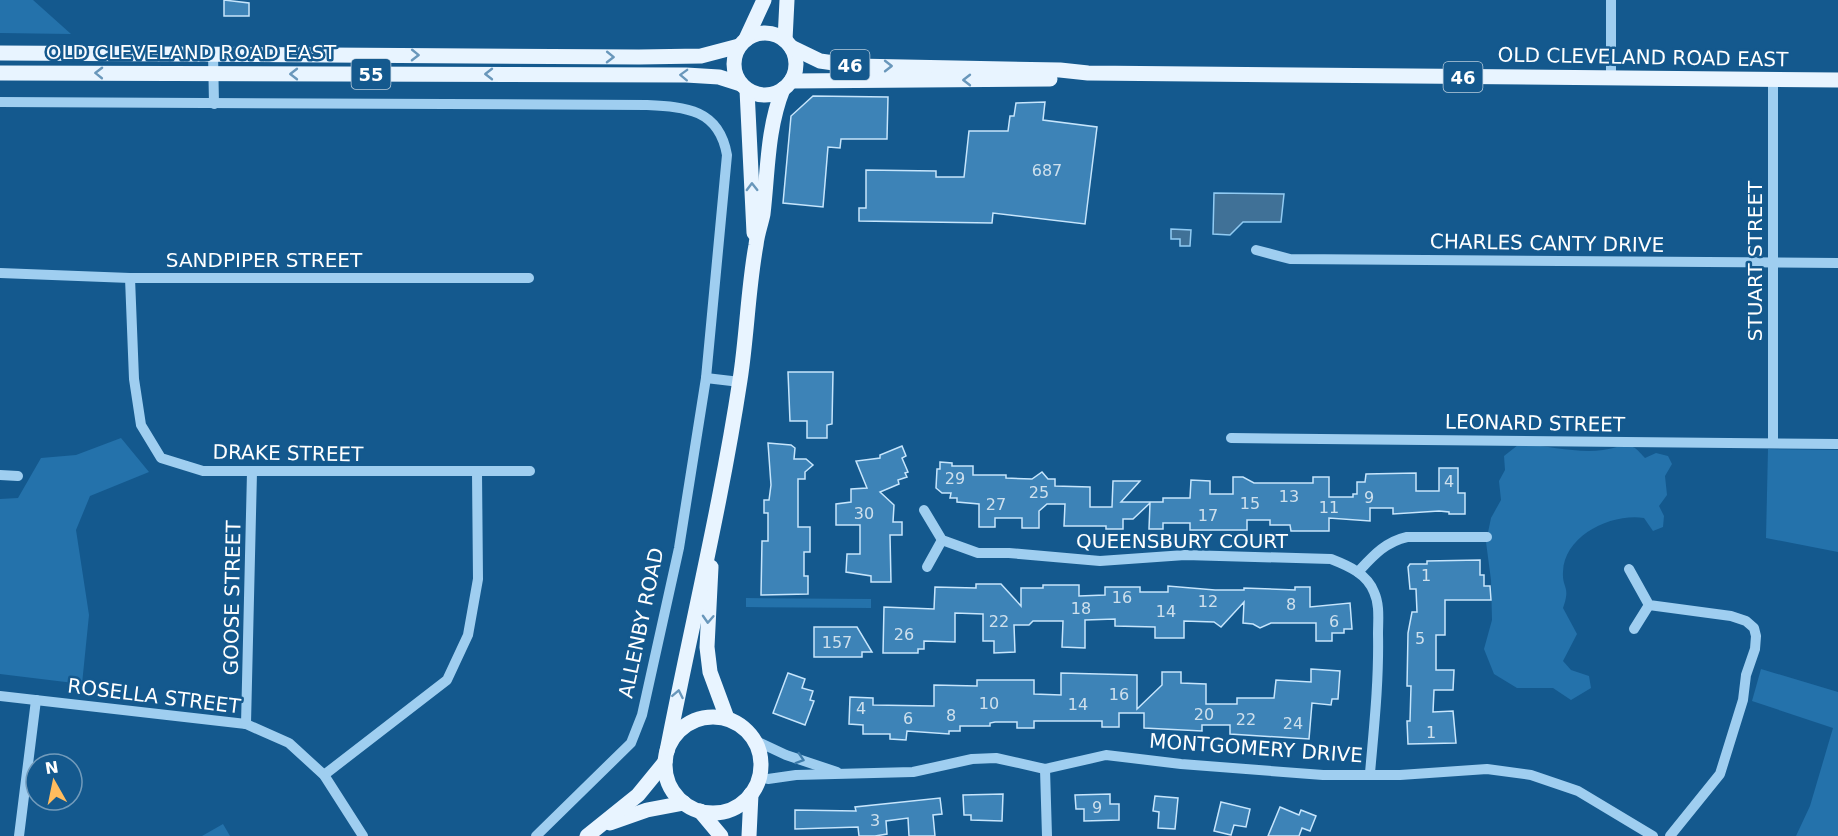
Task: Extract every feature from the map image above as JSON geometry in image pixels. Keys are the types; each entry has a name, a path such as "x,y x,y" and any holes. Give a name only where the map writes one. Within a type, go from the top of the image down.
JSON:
{"main road":[{"path":"756,245 744,87 733,65 764,0"},
{"path":"721,836 700,811 684,803 673,791 666,777 666,756 701,578 712,540 740,382 756,245 763,215 768,149 774,110 796,64 788,43 787,0"},
{"name":"46","path":"742,42 766,32 788,43"},
{"name":"OLD CLEVELAND ROAD EAST","path":"0,53 701,56 742,42"},
{"name":"OLD CLEVELAND ROAD EAST","path":"788,43 820,61 855,66 1060,70 1088,74 1838,80"},
{"name":"OLD CLEVELAND ROAD EAST","path":"0,73 686,75 719,77 744,87"},
{"name":"OLD CLEVELAND ROAD EAST","path":"787,85 1060,79 1088,74"},
{"name":"46","path":"744,87 765,95 787,85"},
{"path":"712,540 707,647 710,672 727,718"},
{"path":"593,832 638,795 666,756 679,732 697,719 712,716 727,718 748,731 756,741 762,765 760,777 751,794 741,804 728,810 700,811"},
{"path":"749,836 751,794"},
{"path":"593,832 627,816 684,803"}],"street":[{"path":"1611,0 1611,78"},
{"path":"0,102 214,104 213,53"},
{"name":"STUART STREET","path":"1773,80 1773,443"},
{"name":"ALLENBY ROAD","path":"214,104 685,107 696,111 716,127 725,142 727,155 706,378 679,548 642,715 631,743 536,836"},
{"name":"CHARLES CANTY DRIVE","path":"1256,250 1290,259 1838,263"},
{"name":"SANDPIPER STREET","path":"0,273 130,278 529,278"},
{"name":"DRAKE STREET","path":"130,278 134,379 141,424 161,458 203,471 530,471"},
{"path":"706,378 740,382"},
{"name":"LEONARD STREET","path":"1231,438 1838,444"},
{"name":"GOOSE STREET","path":"246,724 252,472"},
{"path":"324,775 447,680 468,635 478,579 477,472"},
{"path":"0,475 18,477"},
{"path":"924,510 942,540 927,567"},
{"path":"1358,572 1383,546 1394,540 1407,537 1488,537"},
{"name":"QUEENSBURY COURT","path":"942,540 978,553 1009,553 1100,561 1185,555 1332,559 1358,572 1374,591 1378,604 1379,681 1370,773"},
{"path":"1629,569 1648,605"},
{"path":"1634,629 1648,605"},
{"path":"1648,605 1731,616 1746,621 1754,628 1756,636 1755,649 1746,675 1743,700 1720,774 1670,836"},
{"name":"ROSELLA STREET","path":"0,696 246,724 289,743 324,775 363,836"},
{"path":"19,836 36,700"},
{"name":"MONTGOMERY DRIVE","path":"756,741 786,755 845,774"},
{"name":"MONTGOMERY DRIVE","path":"760,777 768,779 780,776 914,771 988,758 1045,769 1106,755 1182,764 1323,775 1370,773 1400,775 1487,769 1531,775 1578,791 1653,836"},
{"path":"1045,769 1047,836"}],"shaded area":[{"path":"0,0 33,0 71,34 0,33"},
{"path":"1214,193 1284,194 1281,222 1243,222 1230,235 1213,234"},
{"path":"1171,229 1191,230 1190,246 1180,246 1180,239 1171,239"},
{"path":"121,438 149,472 90,496 76,530 89,615 82,684 0,674 0,499 18,498 41,458 76,455"},
{"path":"1518,445 1592,451 1627,446 1635,448 1645,458 1656,453 1668,456 1672,464 1665,476 1667,495 1659,506 1664,516 1663,527 1653,531 1644,518 1631,517 1605,523 1581,537 1565,559 1563,578 1566,595 1563,608 1577,634 1563,661 1571,670 1589,676 1591,688 1571,700 1553,688 1517,688 1494,674 1484,649 1492,620 1491,580 1486,542 1491,518 1501,500 1499,481 1505,470 1504,456"},
{"path":"1768,449 1838,450 1838,552 1766,538"},
{"path":"746,598 871,599 871,608 746,607"},
{"path":"1761,669 1838,692 1838,836 1796,836 1810,806 1833,728 1752,701"},
{"path":"223,824 230,836 202,836"}],"building":[{"path":"224,0 249,3 249,16 224,16"},
{"path":"813,96 888,97 887,139 841,139 840,148 828,147 823,207 783,203 791,116"},
{"path":"1045,102 1043,120 1097,127 1085,224 993,213 992,223 859,221 859,208 866,208 866,170 936,171 936,177 964,177 969,131 1008,131 1010,116 1014,116 1016,103"},
{"path":"788,372 833,372 832,424 827,425 827,438 807,438 807,421 790,421"},
{"path":"768,443 791,445 795,448 794,459 806,459 813,465 805,472 805,479 798,479 798,527 810,527 810,552 804,552 804,576 808,576 808,594 761,595 762,541 768,541 768,513 764,513 764,500 769,500 771,485"},
{"path":"902,446 906,456 902,458 908,472 905,473 907,477 898,480 899,484 880,492 894,505 893,522 902,522 902,535 890,535 891,582 871,582 871,576 846,572 847,554 860,554 860,525 836,525 836,504 851,502 851,489 867,488 856,461 880,458 880,455"},
{"path":"940,462 952,463 952,466 973,466 973,475 1006,475 1006,478 1032,479 1042,472 1048,479 1055,479 1055,486 1090,487 1090,507 1112,507 1113,481 1140,481 1121,502 1163,502 1163,498 1190,498 1191,480 1210,481 1210,494 1233,494 1233,477 1243,477 1254,483 1313,483 1313,477 1329,477 1329,497 1353,497 1353,494 1357,494 1357,482 1365,482 1366,474 1416,473 1416,491 1439,491 1439,468 1458,468 1458,493 1465,493 1465,514 1449,514 1449,512 1439,511 1393,514 1393,508 1370,508 1370,521 1329,518 1329,531 1291,531 1290,525 1270,525 1270,520 1247,520 1247,530 1190,530 1190,523 1163,523 1163,529 1149,529 1150,503 1133,519 1123,519 1123,529 1106,529 1106,526 1064,526 1065,504 1047,504 1039,511 1039,528 1022,528 1022,518 995,518 995,527 979,527 979,504 957,502 957,498 950,498 951,493 942,493 936,488 937,469 940,469"},
{"path":"1480,560 1480,575 1484,575 1484,586 1490,586 1491,600 1445,600 1445,635 1436,635 1436,670 1454,670 1453,690 1434,690 1433,712 1453,711 1456,743 1408,744 1407,721 1410,721 1411,686 1407,686 1408,633 1412,612 1417,612 1416,589 1410,589 1408,567 1410,564 1427,564 1427,561"},
{"path":"976,584 1001,584 1021,606 1021,588 1043,588 1043,585 1079,585 1079,596 1105,595 1105,587 1140,587 1140,592 1168,592 1168,586 1215,590 1244,590 1244,588 1295,590 1295,587 1310,587 1310,607 1350,603 1352,629 1344,629 1344,633 1332,633 1332,641 1316,641 1316,623 1271,623 1260,628 1253,624 1243,623 1244,602 1221,627 1214,622 1184,621 1184,638 1155,638 1155,627 1115,626 1115,619 1085,620 1085,648 1062,647 1063,621 1033,621 1029,625 1014,625 1015,652 994,653 994,641 983,641 983,614 955,613 955,642 924,641 924,649 918,649 918,653 883,653 884,607 934,609 935,587 976,588"},
{"path":"814,627 857,627 872,652 862,652 862,657 814,657"},
{"path":"1311,669 1340,671 1338,699 1332,699 1331,705 1312,703 1309,739 1230,734 1230,725 1202,725 1202,731 1144,728 1144,713 1119,713 1119,727 1102,727 1102,721 1034,721 1034,728 1017,728 1017,722 995,722 990,723 990,726 960,726 960,731 949,731 949,734 907,731 906,740 890,739 890,734 863,734 863,725 849,724 850,697 873,698 873,705 934,706 934,685 977,686 977,680 1034,680 1034,694 1061,695 1061,673 1137,675 1137,709 1162,685 1162,672 1181,672 1181,683 1206,684 1206,704 1237,704 1237,698 1274,698 1276,680 1311,682"},
{"path":"788,673 805,679 802,688 813,691 810,700 814,701 805,725 773,713"},
{"path":"1003,794 1002,821 971,820 971,815 964,815 963,795"},
{"path":"1110,794 1110,804 1119,804 1119,820 1084,821 1084,809 1076,809 1075,795"},
{"path":"1155,796 1178,798 1175,829 1158,828 1159,812 1153,811"},
{"path":"940,798 942,814 933,815 935,836 909,836 908,818 886,821 887,834 875,836 859,836 858,827 795,829 795,810 856,811 855,807"},
{"path":"1221,802 1250,809 1246,827 1234,825 1231,835 1214,831"},
{"path":"1280,807 1299,815 1301,810 1316,816 1310,831 1302,828 1299,836 1268,836"}]}
